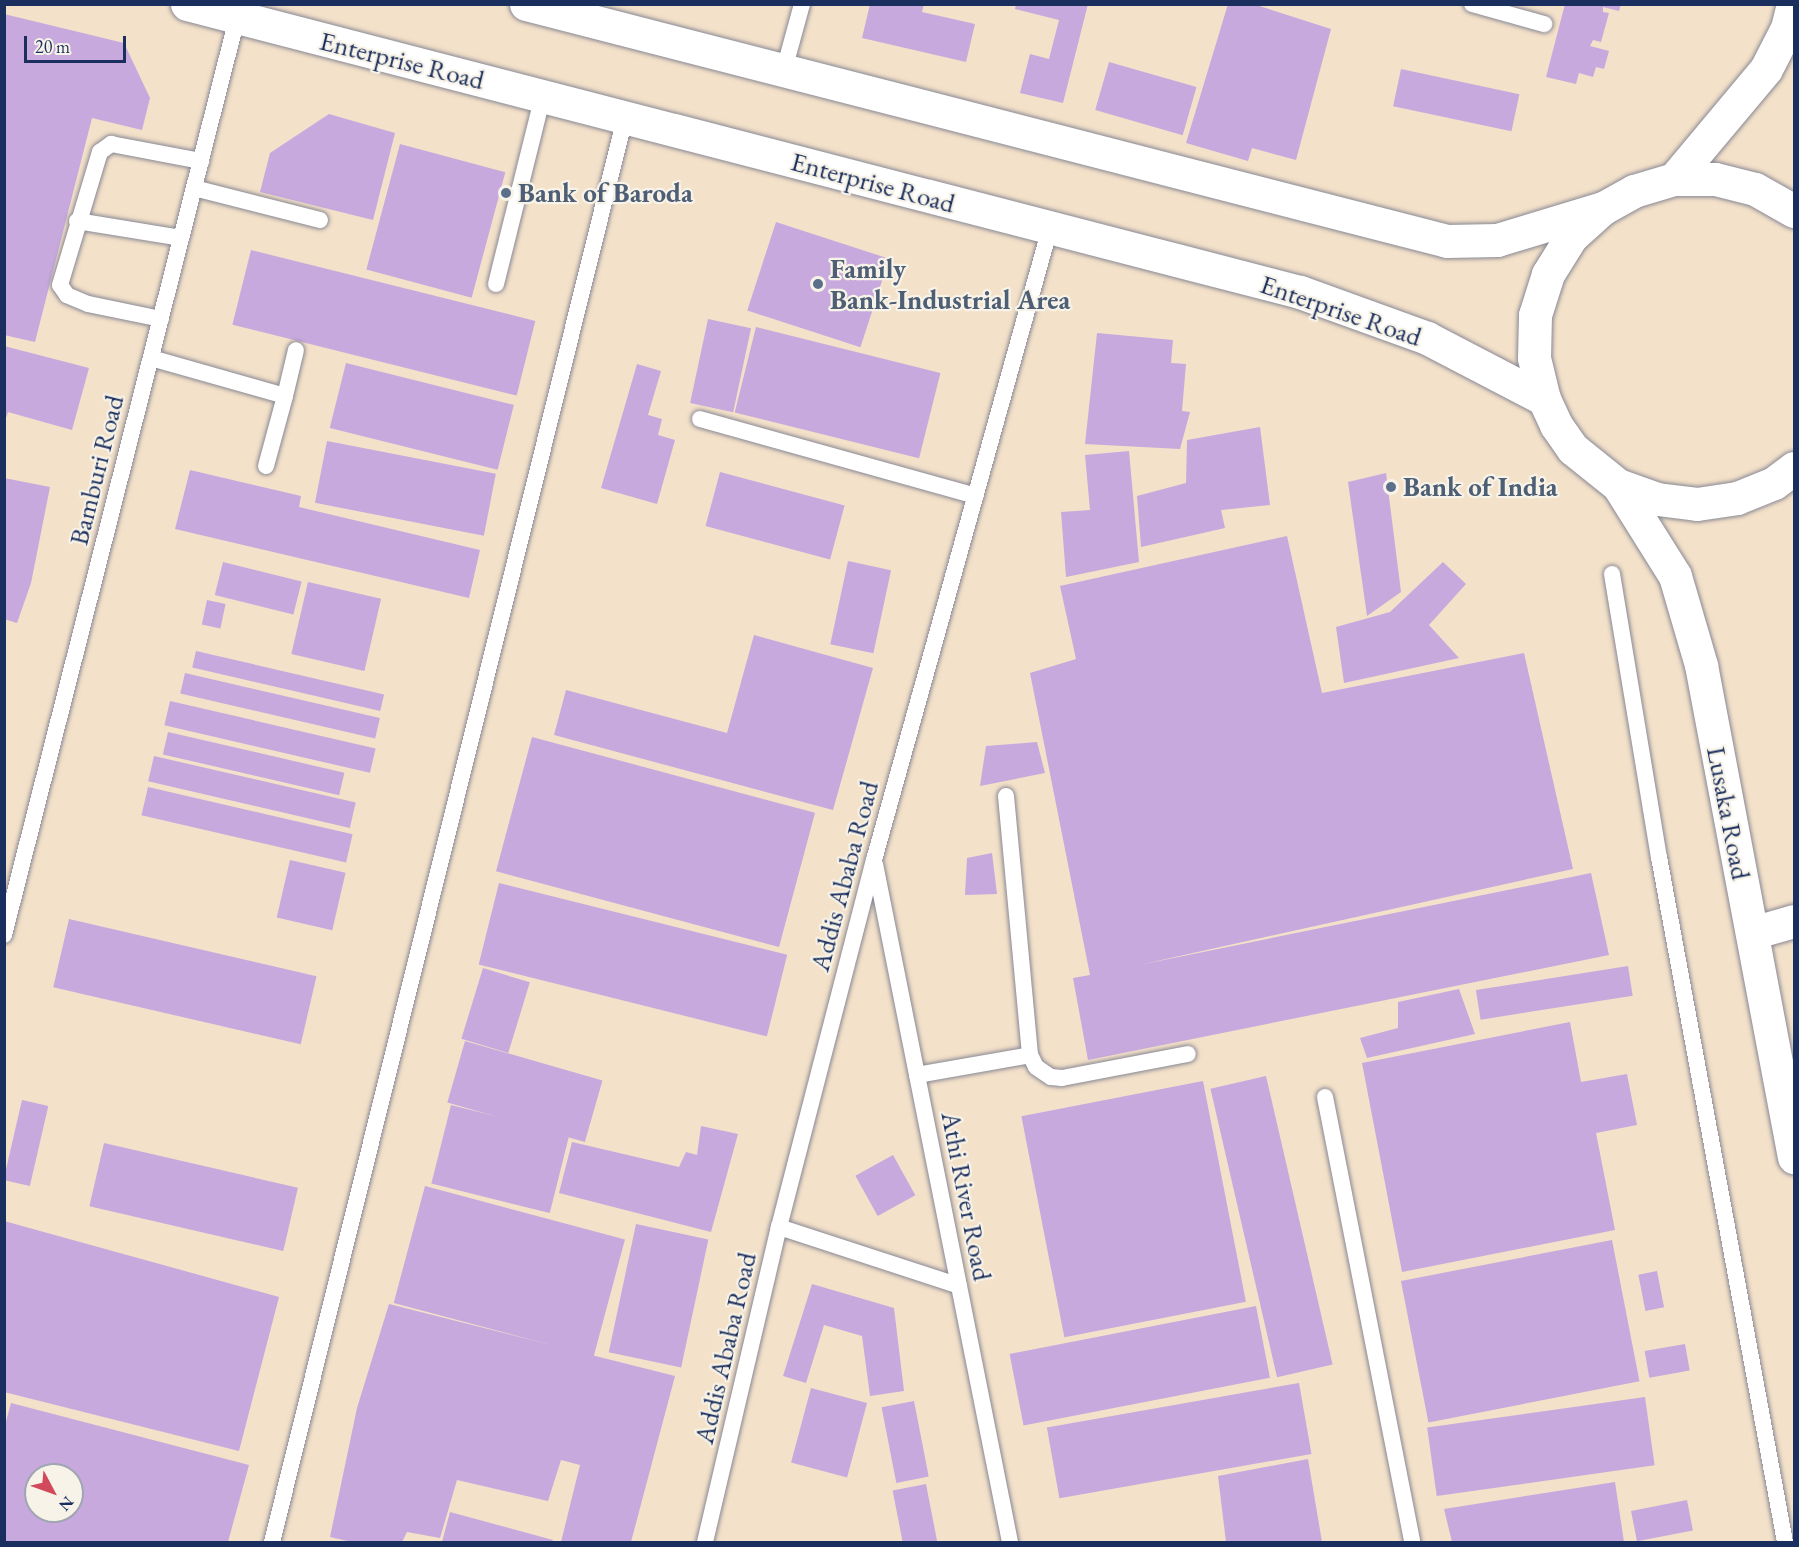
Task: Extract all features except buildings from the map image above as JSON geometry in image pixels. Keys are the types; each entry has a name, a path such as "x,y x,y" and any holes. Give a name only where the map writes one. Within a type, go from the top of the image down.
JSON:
{"main road":[{"name":"Enterprise Road","path":"187,4 1300,292 1385,321 1496,371 1544,399"},
{"path":"525,4 1447,241 1497,240 1603,208"},
{"path":"1674,179 1766,69 1793,4"},
{"path":"1794,211 1755,189 1715,179 1674,179 1634,190 1603,208 1571,237 1548,273 1535,315 1534,347 1544,399 1573,449 1618,485 1657,499 1697,504 1737,498 1774,483 1794,468"},
{"name":"Lusaka Road","path":"1618,485 1675,576 1701,665 1794,1157"},
{"path":"1752,933 1794,921"}],"lane":[{"path":"784,70 802,4"},
{"path":"1472,4 1544,24"},
{"name":"Bamburi Road","path":"4,935 237,18"},
{"path":"496,284 543,96"},
{"path":"272,1542 625,118"},
{"path":"161,319 88,304 67,295 60,285 77,221 100,152 111,144 201,161"},
{"path":"194,188 320,220"},
{"path":"77,221 181,238"},
{"name":"Addis Ababa Road","path":"705,1542 780,1227 874,860 1050,228"},
{"path":"266,466 296,350"},
{"path":"151,358 285,396"},
{"path":"700,419 975,496"},
{"path":"1612,574 1661,869 1785,1542"},
{"path":"1006,796 1029,1055 1042,1073 1062,1077 1188,1054"},
{"name":"Athi River Road","path":"874,860 1010,1542"},
{"path":"917,1075 1029,1055"},
{"path":"1325,1097 1412,1542"},
{"path":"780,1227 959,1286"}],"place":[{"name":"Bank of Baroda","path":"506,193"},
{"name":"Family Bank-Industrial Area","path":"818,284"},
{"name":"Bank of India","path":"1391,487"}]}
